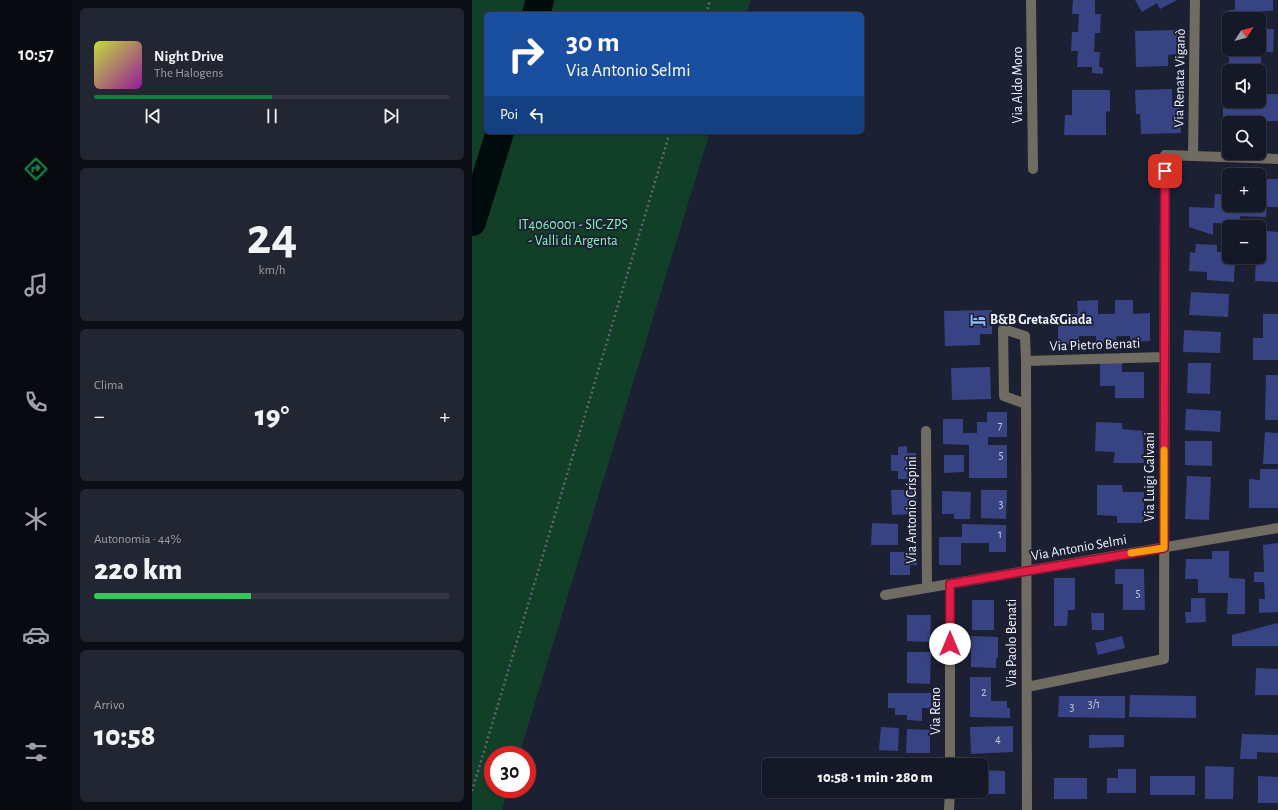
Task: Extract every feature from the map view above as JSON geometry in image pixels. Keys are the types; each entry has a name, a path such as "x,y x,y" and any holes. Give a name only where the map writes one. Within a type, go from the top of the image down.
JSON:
{"street":[{"name":"Via Aldo Moro","path":"1031,0 1033,169"},
{"name":"Via Renata Viganò","path":"1193,156 1195,0"},
{"name":"Via Luigi Galvani","path":"1027,687 1164,659 1165,155 1193,156"},
{"path":"1193,156 1278,159"},
{"name":"Via Paolo Benati","path":"1026,404 1004,396 1003,329 1025,336 1026,361 1027,810"},
{"name":"Via Pietro Benati","path":"1026,361 1164,357"},
{"name":"Via Antonio Crispini","path":"926,431 927,588"},
{"name":"Via Antonio Selmi","path":"885,595 1278,528"},
{"name":"Via Reno","path":"950,584 950,758"},
{"path":"949,810 950,798"}],"path":[{"path":"707,12 710,0"},
{"path":"472,791 669,134"}],"green space":[{"name":"IT4060001 - SIC-ZPS - Valli di Argenta","path":"472,0 751,0 747,12 484,12 484,134 709,134 522,746 484,746 484,798 505,798 502,810 472,810"}],"building":[{"path":"1073,0 1095,0 1095,14 1101,14 1100,33 1095,33 1094,52 1100,52 1099,67 1103,68 1103,74 1092,73 1092,67 1077,67 1078,51 1071,51 1072,32 1078,32 1079,14 1072,14"},
{"path":"1135,0 1177,0 1160,9 1157,3 1142,12"},
{"path":"1235,0 1273,0 1273,11 1229,12 1229,10 1235,10"},
{"path":"1266,29 1274,29 1273,52 1266,52"},
{"path":"1178,30 1179,54 1168,55 1168,66 1136,67 1135,31"},
{"path":"1229,56 1261,56 1261,64 1229,64"},
{"path":"1172,89 1172,107 1180,107 1181,133 1141,134 1140,114 1136,114 1135,90"},
{"path":"1072,90 1110,90 1110,111 1106,112 1106,135 1064,135 1065,115 1072,115"},
{"path":"1266,94 1278,94 1278,121 1266,121 1266,116 1223,116 1223,108 1266,108"},
{"path":"1267,179 1278,179 1278,207 1267,207 1266,217 1240,216 1240,220 1222,220 1222,223 1213,223 1213,235 1189,227 1189,207 1214,208 1215,194 1222,194 1222,212 1266,212"},
{"path":"1266,231 1278,232 1278,282 1255,281 1256,264 1266,264"},
{"path":"1196,244 1217,245 1217,252 1222,252 1222,264 1235,264 1234,282 1207,280 1207,272 1189,271 1190,252 1195,253"},
{"path":"1191,292 1229,294 1228,317 1189,315"},
{"path":"1098,300 1098,314 1115,314 1115,300 1133,300 1133,314 1150,313 1150,341 1130,342 1130,336 1116,336 1117,343 1096,343 1096,336 1079,336 1079,344 1058,344 1058,315 1078,314 1077,301"},
{"path":"992,310 992,334 980,334 980,345 945,346 944,311"},
{"path":"1263,314 1278,314 1278,360 1253,360 1253,338 1263,338"},
{"path":"1184,330 1221,332 1220,353 1183,352"},
{"path":"1100,360 1122,360 1122,372 1144,372 1144,398 1115,398 1115,386 1100,386"},
{"path":"1188,363 1211,363 1210,394 1187,393"},
{"path":"990,367 991,399 952,400 951,368"},
{"path":"1266,375 1278,375 1278,420 1265,420"},
{"path":"1186,409 1221,411 1220,432 1185,430"},
{"path":"987,412 1007,412 1007,437 988,437 988,445 1007,445 1007,478 969,478 969,445 943,444 943,419 963,419 963,433 977,433 977,422 987,422"},
{"path":"1096,422 1122,423 1122,429 1143,431 1144,463 1113,463 1115,452 1095,451"},
{"path":"1265,432 1278,433 1278,464 1263,464"},
{"path":"1185,441 1212,441 1212,466 1185,465"},
{"path":"907,446 907,453 916,453 916,479 898,479 898,471 891,471 891,455 898,455 898,447"},
{"path":"944,455 964,455 964,472 944,473"},
{"path":"1260,469 1278,469 1278,508 1249,508 1249,479 1260,480"},
{"path":"1187,476 1211,477 1209,520 1185,519"},
{"path":"1097,485 1122,485 1123,492 1144,492 1144,523 1117,523 1117,516 1097,515"},
{"path":"891,490 916,490 917,514 892,515"},
{"path":"981,490 1007,490 1006,519 981,518"},
{"path":"942,491 971,492 970,519 954,519 954,514 942,514"},
{"path":"872,523 898,524 898,545 871,545"},
{"path":"962,524 1006,525 1006,552 989,552 989,543 961,543 961,565 939,565 939,537 962,537"},
{"path":"1278,543 1278,612 1259,613 1259,599 1265,599 1264,582 1254,582 1254,572 1264,572 1263,545"},
{"path":"1212,551 1229,551 1229,578 1245,579 1245,614 1227,614 1228,593 1198,593 1198,579 1185,579 1186,559 1212,559"},
{"path":"890,552 917,552 917,565 910,565 910,575 890,575"},
{"path":"1115,569 1144,569 1145,610 1123,610 1123,584 1115,584"},
{"path":"1054,578 1075,578 1075,610 1068,610 1067,626 1054,626"},
{"path":"1191,598 1205,598 1206,622 1186,623 1185,612 1191,612"},
{"path":"972,600 994,600 994,630 972,630"},
{"path":"1091,613 1104,613 1104,630 1092,630"},
{"path":"907,615 931,615 930,642 907,641"},
{"path":"1278,623 1278,646 1232,646 1232,635"},
{"path":"971,636 998,637 998,658 996,658 996,668 971,667"},
{"path":"1122,636 1125,648 1098,655 1095,643"},
{"path":"907,652 931,652 930,684 907,683"},
{"path":"1256,668 1278,669 1278,695 1255,695"},
{"path":"970,677 991,677 991,701 1007,701 1007,708 1010,708 1010,718 970,717"},
{"path":"888,693 931,693 931,708 922,708 922,721 907,720 907,715 895,715 895,708 888,708"},
{"path":"1130,695 1196,696 1196,718 1129,717"},
{"path":"1059,696 1125,696 1125,718 1058,717"},
{"path":"1013,726 1013,752 971,754 970,727"},
{"path":"881,727 899,728 898,751 879,750"},
{"path":"907,729 930,730 930,753 906,753"},
{"path":"1242,734 1278,735 1278,753 1257,752 1257,759 1240,759"},
{"path":"1089,735 1124,735 1124,747 1089,748"},
{"path":"1205,766 1234,767 1233,799 1205,799"},
{"path":"1118,769 1136,769 1136,793 1107,793 1107,778 1118,778"},
{"path":"988,770 1005,771 1005,794 988,794"},
{"path":"1150,776 1195,776 1195,795 1150,795"},
{"path":"1258,776 1278,777 1278,803 1258,803"},
{"path":"1054,778 1087,778 1087,799 1054,799"}],"waterway":[{"path":"537,12 540,0"},
{"path":"472,222 499,134"}],"slow traffic":[{"path":"1131,553 1164,548 1164,450"}],"place":[{"name":"B&B Greta&Giada","path":"978,320"}],"route":[{"path":"950,644 950,584 1164,548 1165,171"}]}
